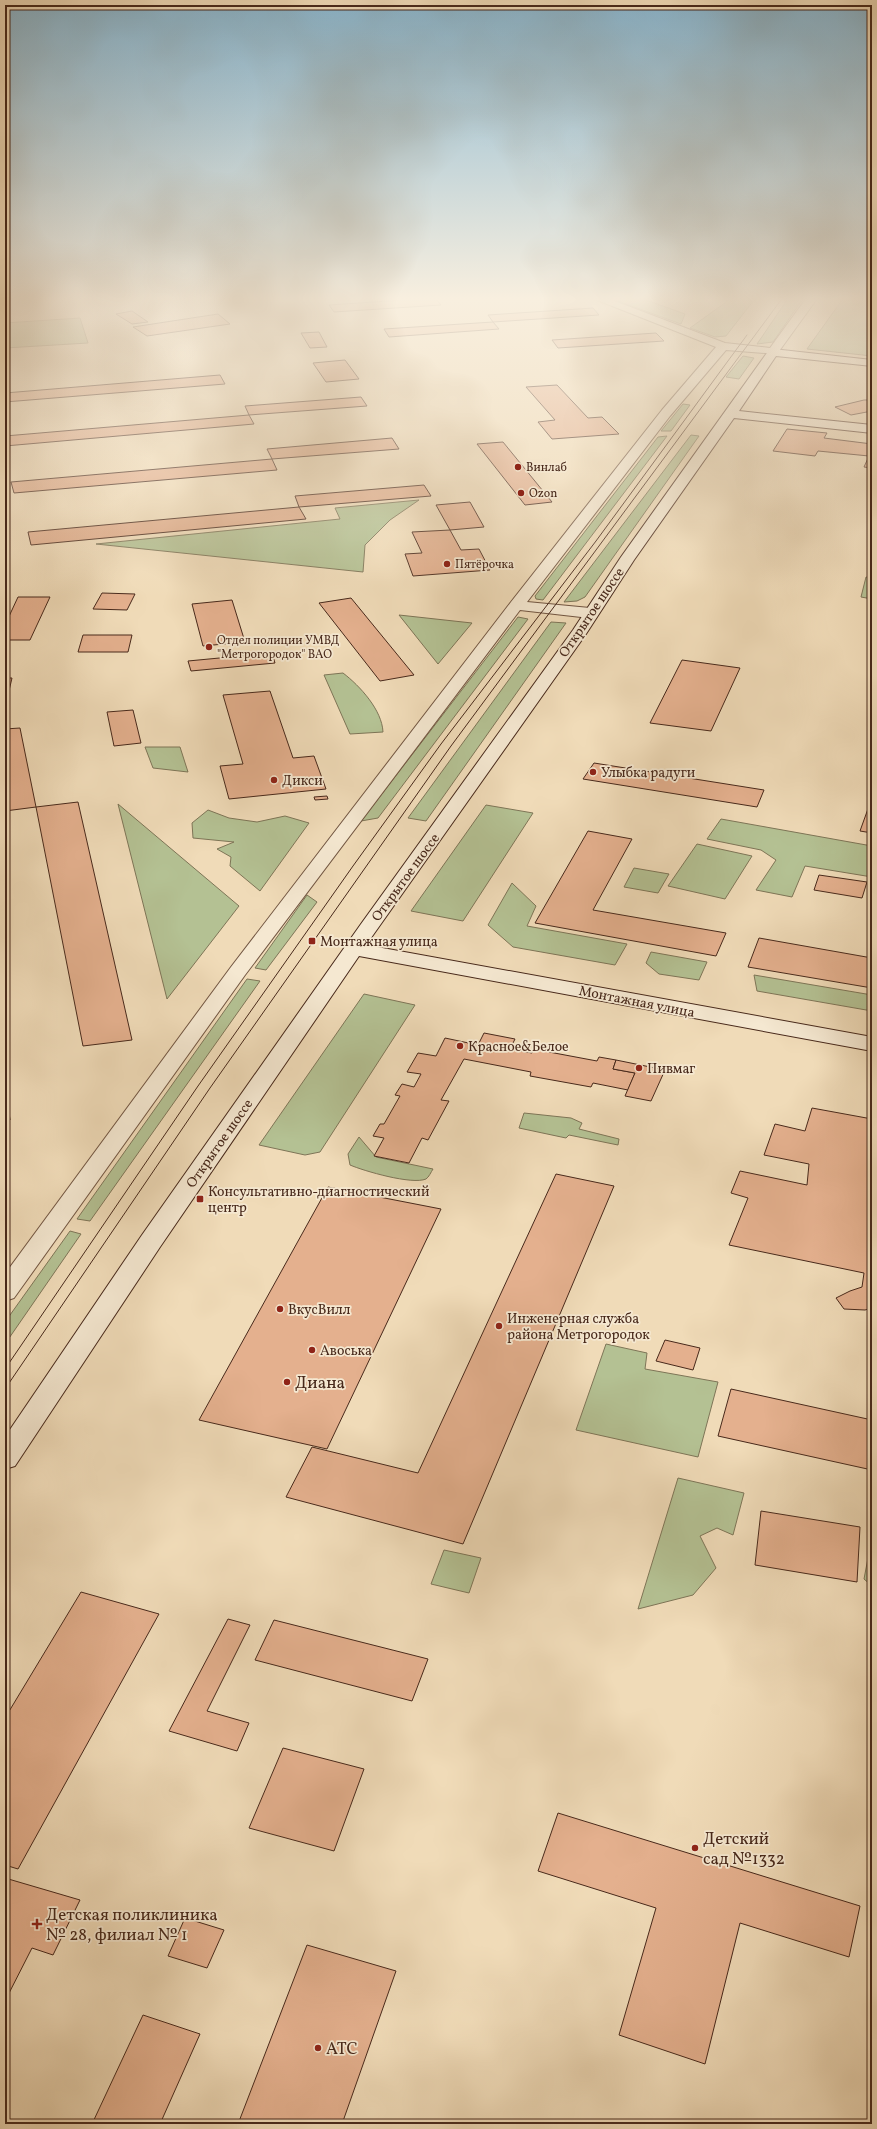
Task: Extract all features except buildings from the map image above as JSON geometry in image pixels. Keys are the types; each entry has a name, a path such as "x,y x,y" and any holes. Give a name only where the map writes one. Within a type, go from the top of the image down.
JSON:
{"street":[{"path":"5,1292 238,971 516,605 678,399"},
{"name":"Открытое шоссе","path":"5,1459 151,1242 354,949 590,613 607,585 742,399"},
{"path":"732,414 872,429"},
{"path":"516,605 590,613"},
{"name":"Монтажная улица","path":"354,949 872,1044"}],"green space":[{"path":"683,404 690,405 671,431 661,431"},
{"path":"691,435 699,436 585,597 577,601 564,602"},
{"path":"667,436 543,600 536,599 535,596 658,437"},
{"path":"419,500 390,520 365,545 363,572 96,544 340,519 335,508"},
{"path":"866,577 872,578 872,599 861,597"},
{"path":"399,615 472,623 438,664"},
{"path":"518,617 528,619 378,818 361,821"},
{"path":"551,622 566,623 426,821 408,818"},
{"path":"343,673 369,699 379,715 383,732 350,734 324,675"},
{"path":"145,747 180,747 188,772 153,768"},
{"path":"118,804 239,906 167,999"},
{"path":"486,805 533,813 463,921 411,911"},
{"path":"208,810 229,818 257,822 285,816 309,823 260,891 230,866 231,857 217,849 234,842 193,838 192,823"},
{"path":"721,819 872,846 872,877 805,866 792,897 756,890 776,860 761,850 707,839"},
{"path":"697,844 752,856 725,899 668,886"},
{"path":"634,868 669,874 658,893 624,887"},
{"path":"512,883 536,906 527,926 627,944 615,965 513,947 488,925"},
{"path":"307,895 317,902 266,970 255,968"},
{"path":"651,952 707,962 699,980 659,974 646,963"},
{"path":"754,975 872,995 872,1011 757,991"},
{"path":"247,979 260,981 90,1221 77,1219"},
{"path":"364,994 415,1005 320,1152 305,1155 259,1145"},
{"path":"524,1113 571,1118 582,1123 579,1129 619,1139 618,1145 569,1135 566,1138 519,1128"},
{"path":"359,1137 376,1157 433,1169 426,1179 410,1180 377,1174 350,1165 348,1154"},
{"path":"70,1231 81,1234 5,1344 5,1322"},
{"path":"606,1344 647,1353 645,1369 718,1382 698,1457 576,1430"},
{"path":"678,1478 744,1493 733,1535 717,1528 700,1536 716,1568 693,1595 638,1609"},
{"path":"872,1537 872,1586 864,1579"},
{"path":"444,1550 481,1558 469,1593 431,1584"}],"tram line":[{"path":"5,1369 198,1086 353,866 441,744 596,541 700,399"},
{"path":"5,1389 210,1088 451,746 707,399"}],"place":[{"name":"Винлаб","path":"518,467"},
{"name":"Ozon","path":"521,493"},
{"name":"Пятёрочка","path":"447,564"},
{"name":"Отдел полиции УМВД \"Метрогородок\" ВАО","path":"209,647"},
{"name":"Улыбка радуги","path":"593,772"},
{"name":"Дикси","path":"274,780"},
{"name":"Монтажная улица","path":"312,941"},
{"name":"Красное&Белое","path":"460,1046"},
{"name":"Пивмаг","path":"639,1068"},
{"name":"Консультативно-диагностический центр","path":"200,1199"},
{"name":"ВкусВилл","path":"280,1309"},
{"name":"Инженерная служба района Метрогородок","path":"499,1326"},
{"name":"Авоська","path":"312,1350"},
{"name":"Диана","path":"287,1382"},
{"name":"Детский сад №1332","path":"695,1848"},
{"name":"Детская поликлиника № 28, филиал № 1","path":"37,1924"},
{"name":"АТС","path":"318,2048"}]}
